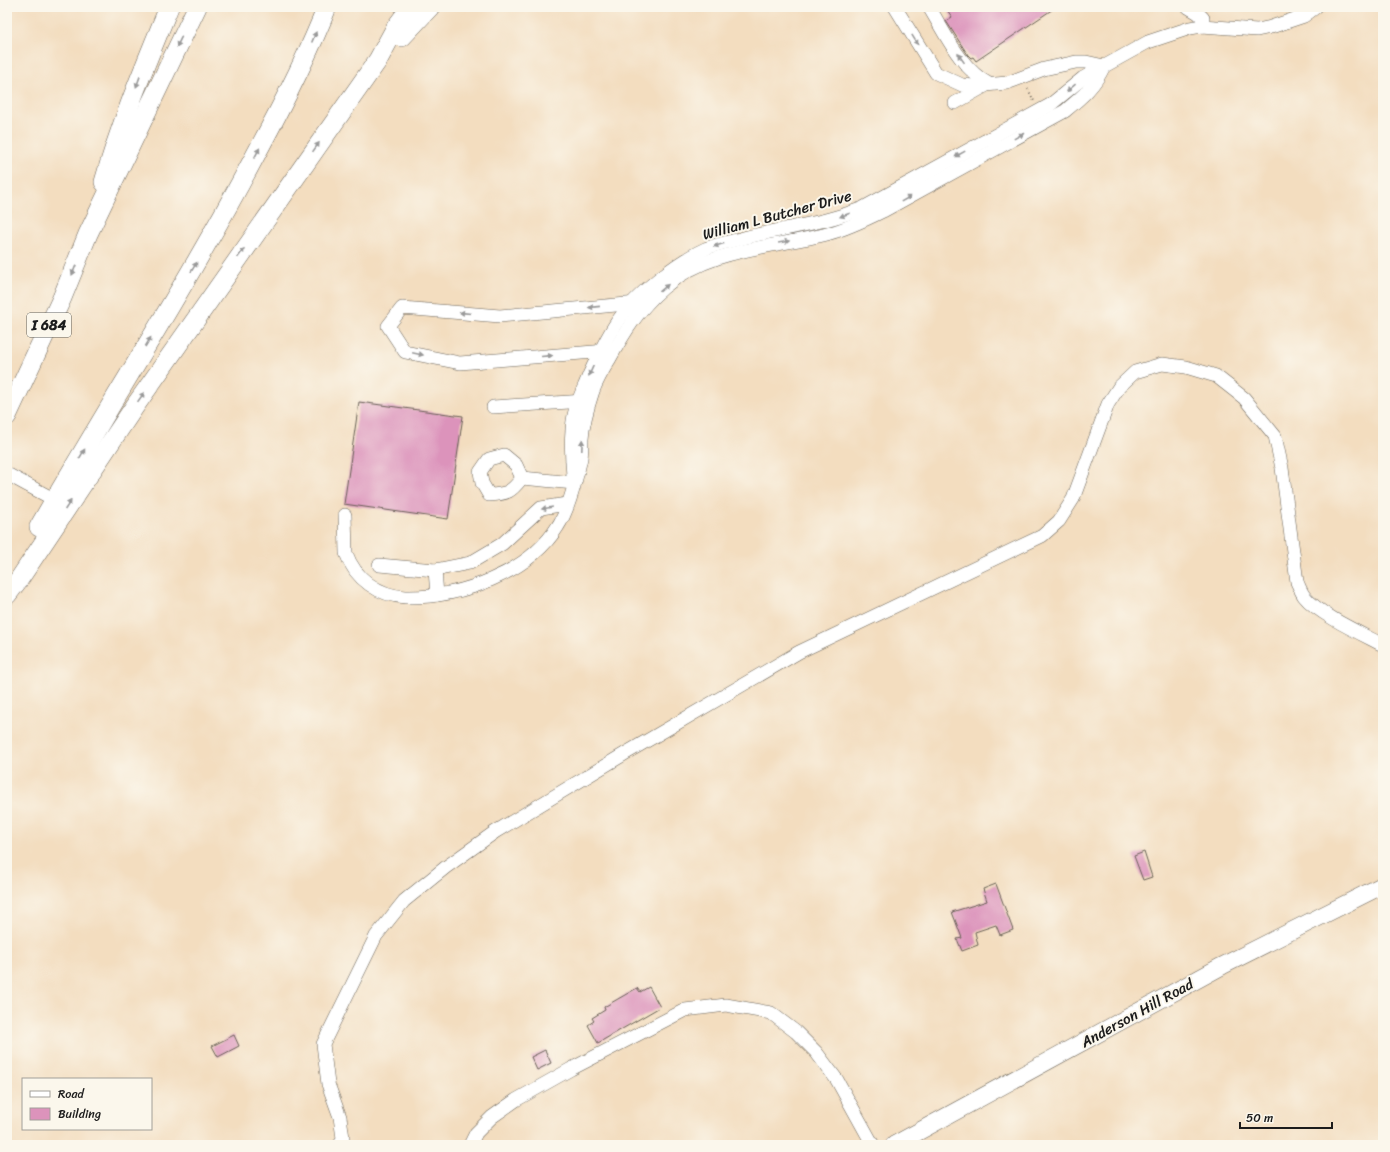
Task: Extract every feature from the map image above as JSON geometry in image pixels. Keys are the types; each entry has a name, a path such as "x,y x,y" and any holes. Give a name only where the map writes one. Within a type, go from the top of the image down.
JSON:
{"highway":[{"path":"88,234 113,150 147,58 169,7"},
{"path":"88,234 197,7"},
{"path":"7,587 16,568 55,500 200,256 242,181 296,77 327,7"},
{"path":"7,595 218,285 378,60 396,27 410,7"},
{"path":"378,60 430,7"},
{"name":"I 684","path":"7,416 62,298 88,234"}],"main road":[{"name":"Anderson Hill Road","path":"894,1145 1222,966 1383,885"}],"street":[{"path":"894,7 936,73 962,85 974,86 1007,83 1044,69 1076,62 1086,62 1104,66"},
{"path":"929,7 969,69 980,79 989,84"},
{"path":"1188,7 1203,18 1202,26"},
{"name":"William L Butcher Drive","path":"345,515 346,552 354,568 372,587 386,594 404,596 437,595 456,592 487,581 521,563 537,551 547,542 559,526 565,513 582,456 582,438 590,400 594,389 614,350 631,322 639,303 663,275 682,261 706,249 757,234 838,218 858,210 1040,111 1050,105 1083,78 1148,42 1190,28 1202,26 1256,30 1290,22 1304,16 1316,7"},
{"name":"William L Butcher Drive","path":"574,483 571,443 577,402 600,352 620,318 639,303 679,276 715,258 827,234 859,223 883,211 1065,111 1082,97 1098,79 1104,66"},
{"path":"956,103 989,84"},
{"path":"614,350 460,363 406,352 388,326 402,308 500,316 639,303"},
{"path":"340,1145 343,1138 340,1117 328,1084 323,1044 376,936 404,900 446,867 495,832 626,753 799,652 1042,536 1059,521 1073,499 1108,404 1119,387 1135,372 1162,364 1186,367 1216,376 1244,398 1275,436 1282,468 1297,582 1304,596 1330,616 1383,645"},
{"path":"493,407 590,400"},
{"path":"7,474 55,500"},
{"path":"522,478 574,483"},
{"path":"379,565 435,570 470,563 502,544 541,508 567,504"},
{"path":"435,570 437,595"},
{"path":"470,1145 476,1132 492,1117 516,1100 564,1073 685,1010 726,1005 771,1013 796,1032 816,1052 837,1080 873,1145"}],"path":[{"path":"1022,78 1040,111"}],"building":[{"path":"945,7 1056,7 976,61 973,57 971,58 968,55 946,21 952,17"},
{"path":"359,402 463,416 448,519 344,504"},
{"path":"1144,852 1152,877 1143,880 1134,856"},
{"path":"996,884 1013,930 1000,935 996,925 975,932 978,945 962,951 957,939 962,938 952,912 987,901 983,889"},
{"path":"649,987 660,1007 598,1043 588,1025 594,1021 592,1018 605,1010 604,1007 637,988 640,992"},
{"path":"234,1035 239,1046 218,1057 212,1046"},
{"path":"545,1050 551,1063 537,1070 531,1057"}]}
